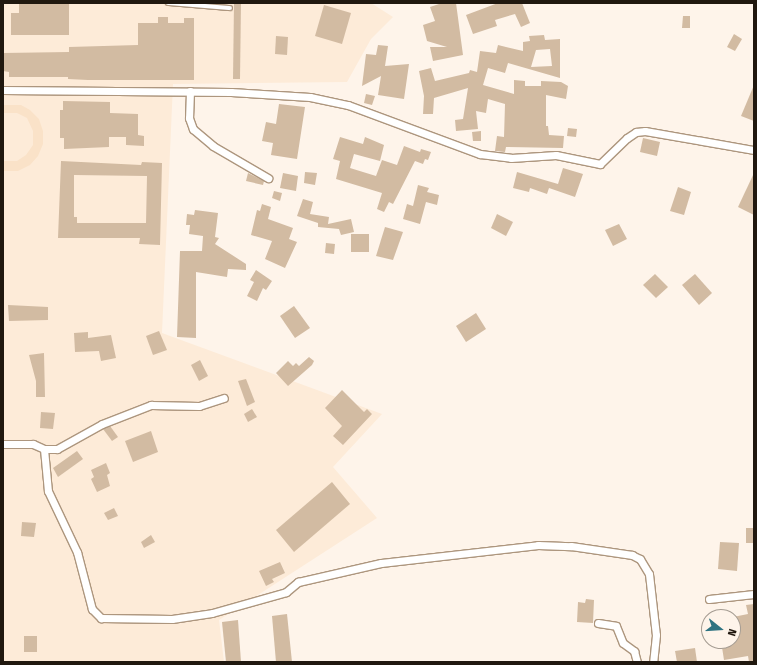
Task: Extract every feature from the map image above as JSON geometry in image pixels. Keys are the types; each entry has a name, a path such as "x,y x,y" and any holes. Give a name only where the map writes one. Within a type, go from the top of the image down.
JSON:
{"street":[{"path":"3,90 190,91 283,94 348,105 480,154 495,157 562,156 600,164 627,138 636,132 645,132 754,150"},
{"path":"190,91 189,118 193,129 213,146 268,178"},
{"path":"3,444 34,444 44,449 57,450 102,424 151,405 198,406 224,398"},
{"path":"44,449 48,491 77,552 92,609 101,618 172,619 212,613 286,592 298,582 381,563 538,545 571,546 632,555 640,559 649,574 656,635 653,662"},
{"path":"709,599 754,594"},
{"path":"598,623 616,626 623,643 634,651 637,662"}],"lane":[{"path":"168,3 230,8"}],"shaded area":[{"path":"3,3 371,3 393,17 371,39 347,82 173,84 162,333 382,414 333,467 377,518 219,620 224,662 3,662"},
{"path":"3,105 21,105 30,110 39,119 43,131 43,144 38,156 30,165 18,171 3,171 3,161 17,161 26,155 33,145 33,131 27,118 17,113 3,113"}],"building":[{"path":"234,3 241,3 240,79 233,79"},
{"path":"442,3 456,3 463,55 433,61 430,47 447,47 427,41 423,25 435,21 430,7"},
{"path":"498,3 522,3 530,23 521,27 515,14 495,20 497,26 473,34 466,15"},
{"path":"19,4 69,4 69,35 11,35 11,13 19,13"},
{"path":"324,5 351,13 342,44 315,36"},
{"path":"683,16 690,16 690,28 682,28"},
{"path":"158,17 168,17 168,23 184,23 184,18 194,18 194,80 88,80 68,79 68,77 9,77 9,72 3,71 3,53 69,52 69,47 138,45 138,23 158,23"},
{"path":"734,34 742,39 735,51 727,47"},
{"path":"544,35 545,40 560,39 560,78 508,63 505,73 488,68 483,85 514,94 514,80 525,81 525,86 541,86 541,81 561,82 568,86 566,99 546,95 546,126 548,126 549,135 564,136 563,148 506,147 505,152 495,151 497,136 504,137 505,104 488,99 486,113 476,111 478,129 456,131 455,120 463,119 468,88 434,98 433,114 423,114 424,96 419,71 431,68 435,81 469,73 470,70 477,72 480,51 496,53 498,45 523,51 523,42 530,41 529,36","holes":["550,49 552,66 531,67 536,50"]},
{"path":"276,36 288,37 287,55 275,54"},
{"path":"378,45 388,46 385,66 409,64 404,99 378,95 381,76 362,86 366,54 376,55"},
{"path":"754,85 754,121 741,116"},
{"path":"366,94 375,96 372,105 364,103"},
{"path":"63,101 110,102 110,113 138,114 138,135 144,136 144,146 126,145 126,137 109,137 109,147 64,149 64,138 60,138 60,110 63,110"},
{"path":"279,104 305,107 297,159 271,155 273,143 262,141 266,122 276,124"},
{"path":"568,128 577,129 576,137 567,136"},
{"path":"481,131 481,141 473,141 472,132"},
{"path":"340,137 363,144 365,137 384,145 380,161 354,154 350,168 376,176 382,160 397,165 404,146 420,152 421,149 431,152 428,160 425,159 423,164 415,161 393,204 389,202 384,212 377,209 382,193 336,179 340,161 333,159"},
{"path":"643,138 660,142 657,156 640,152"},
{"path":"61,161 141,165 142,162 162,163 160,245 139,244 140,238 58,238","holes":["74,175 147,176 146,223 77,223 77,217 74,217"]},
{"path":"563,168 583,174 575,197 549,188 547,194 530,188 529,192 513,188 517,172 558,184"},
{"path":"305,172 317,173 315,185 304,183"},
{"path":"248,173 264,181 263,185 246,181"},
{"path":"283,173 298,176 296,191 280,188"},
{"path":"754,173 754,215 738,207"},
{"path":"418,185 429,188 427,192 439,195 437,205 426,202 420,224 403,219 407,204 413,206"},
{"path":"678,187 691,192 684,215 670,211"},
{"path":"274,191 282,193 280,201 272,198"},
{"path":"303,199 313,202 310,214 329,217 328,224 351,219 354,232 341,235 339,229 318,227 318,223 297,216"},
{"path":"262,204 271,207 268,219 293,228 289,239 297,242 285,268 265,259 272,241 251,235 257,210 260,211"},
{"path":"195,210 218,213 215,237 219,238 215,244 246,264 246,270 228,269 227,277 196,272 196,338 177,337 180,251 202,251 203,236 189,234 190,225 186,225 187,214 194,215"},
{"path":"497,214 513,222 506,236 491,228"},
{"path":"619,224 627,239 613,246 605,230"},
{"path":"385,227 403,232 393,260 376,256"},
{"path":"351,234 369,234 369,252 351,252"},
{"path":"326,243 335,244 334,254 325,253"},
{"path":"256,270 272,281 266,290 263,288 257,301 247,296 254,282 250,280"},
{"path":"655,274 668,287 656,298 643,285"},
{"path":"695,274 712,293 699,305 682,285"},
{"path":"8,305 48,307 48,320 9,321"},
{"path":"294,306 310,328 295,338 280,316"},
{"path":"476,313 486,329 466,342 456,326"},
{"path":"159,331 167,350 153,355 146,336"},
{"path":"88,332 88,338 111,335 116,358 101,361 99,351 75,352 74,333"},
{"path":"44,353 45,397 36,397 36,381 29,355"},
{"path":"309,357 314,361 312,365 288,386 276,373 288,361 293,366 296,363 299,366"},
{"path":"200,360 208,376 199,381 191,365"},
{"path":"246,379 255,402 247,406 238,381"},
{"path":"342,390 364,412 367,409 372,414 343,445 333,436 342,426 325,408"},
{"path":"252,409 257,417 248,422 244,414"},
{"path":"41,412 55,413 53,429 40,428"},
{"path":"110,426 118,437 112,441 103,429"},
{"path":"151,431 158,452 133,462 125,441"},
{"path":"77,451 83,459 58,477 53,468"},
{"path":"106,463 110,473 107,475 110,486 97,492 91,479 94,477 91,470"},
{"path":"332,482 350,504 294,552 276,530"},
{"path":"114,508 118,516 108,520 104,513"},
{"path":"22,522 36,523 34,537 21,536"},
{"path":"746,528 754,528 754,543 746,543"},
{"path":"151,535 155,542 144,548 141,542"},
{"path":"720,542 739,543 737,571 718,569"},
{"path":"280,562 285,573 272,579 274,582 266,586 259,571"},
{"path":"586,599 594,600 593,623 577,622 578,602 585,603"},
{"path":"754,604 754,662 749,662 748,656 724,660 722,649 741,649 741,615 748,614 746,605"},
{"path":"287,614 292,662 276,662 272,616"},
{"path":"238,620 241,662 226,662 222,622"},
{"path":"24,636 37,636 37,652 24,652"},
{"path":"695,648 697,662 677,662 675,651"}]}
